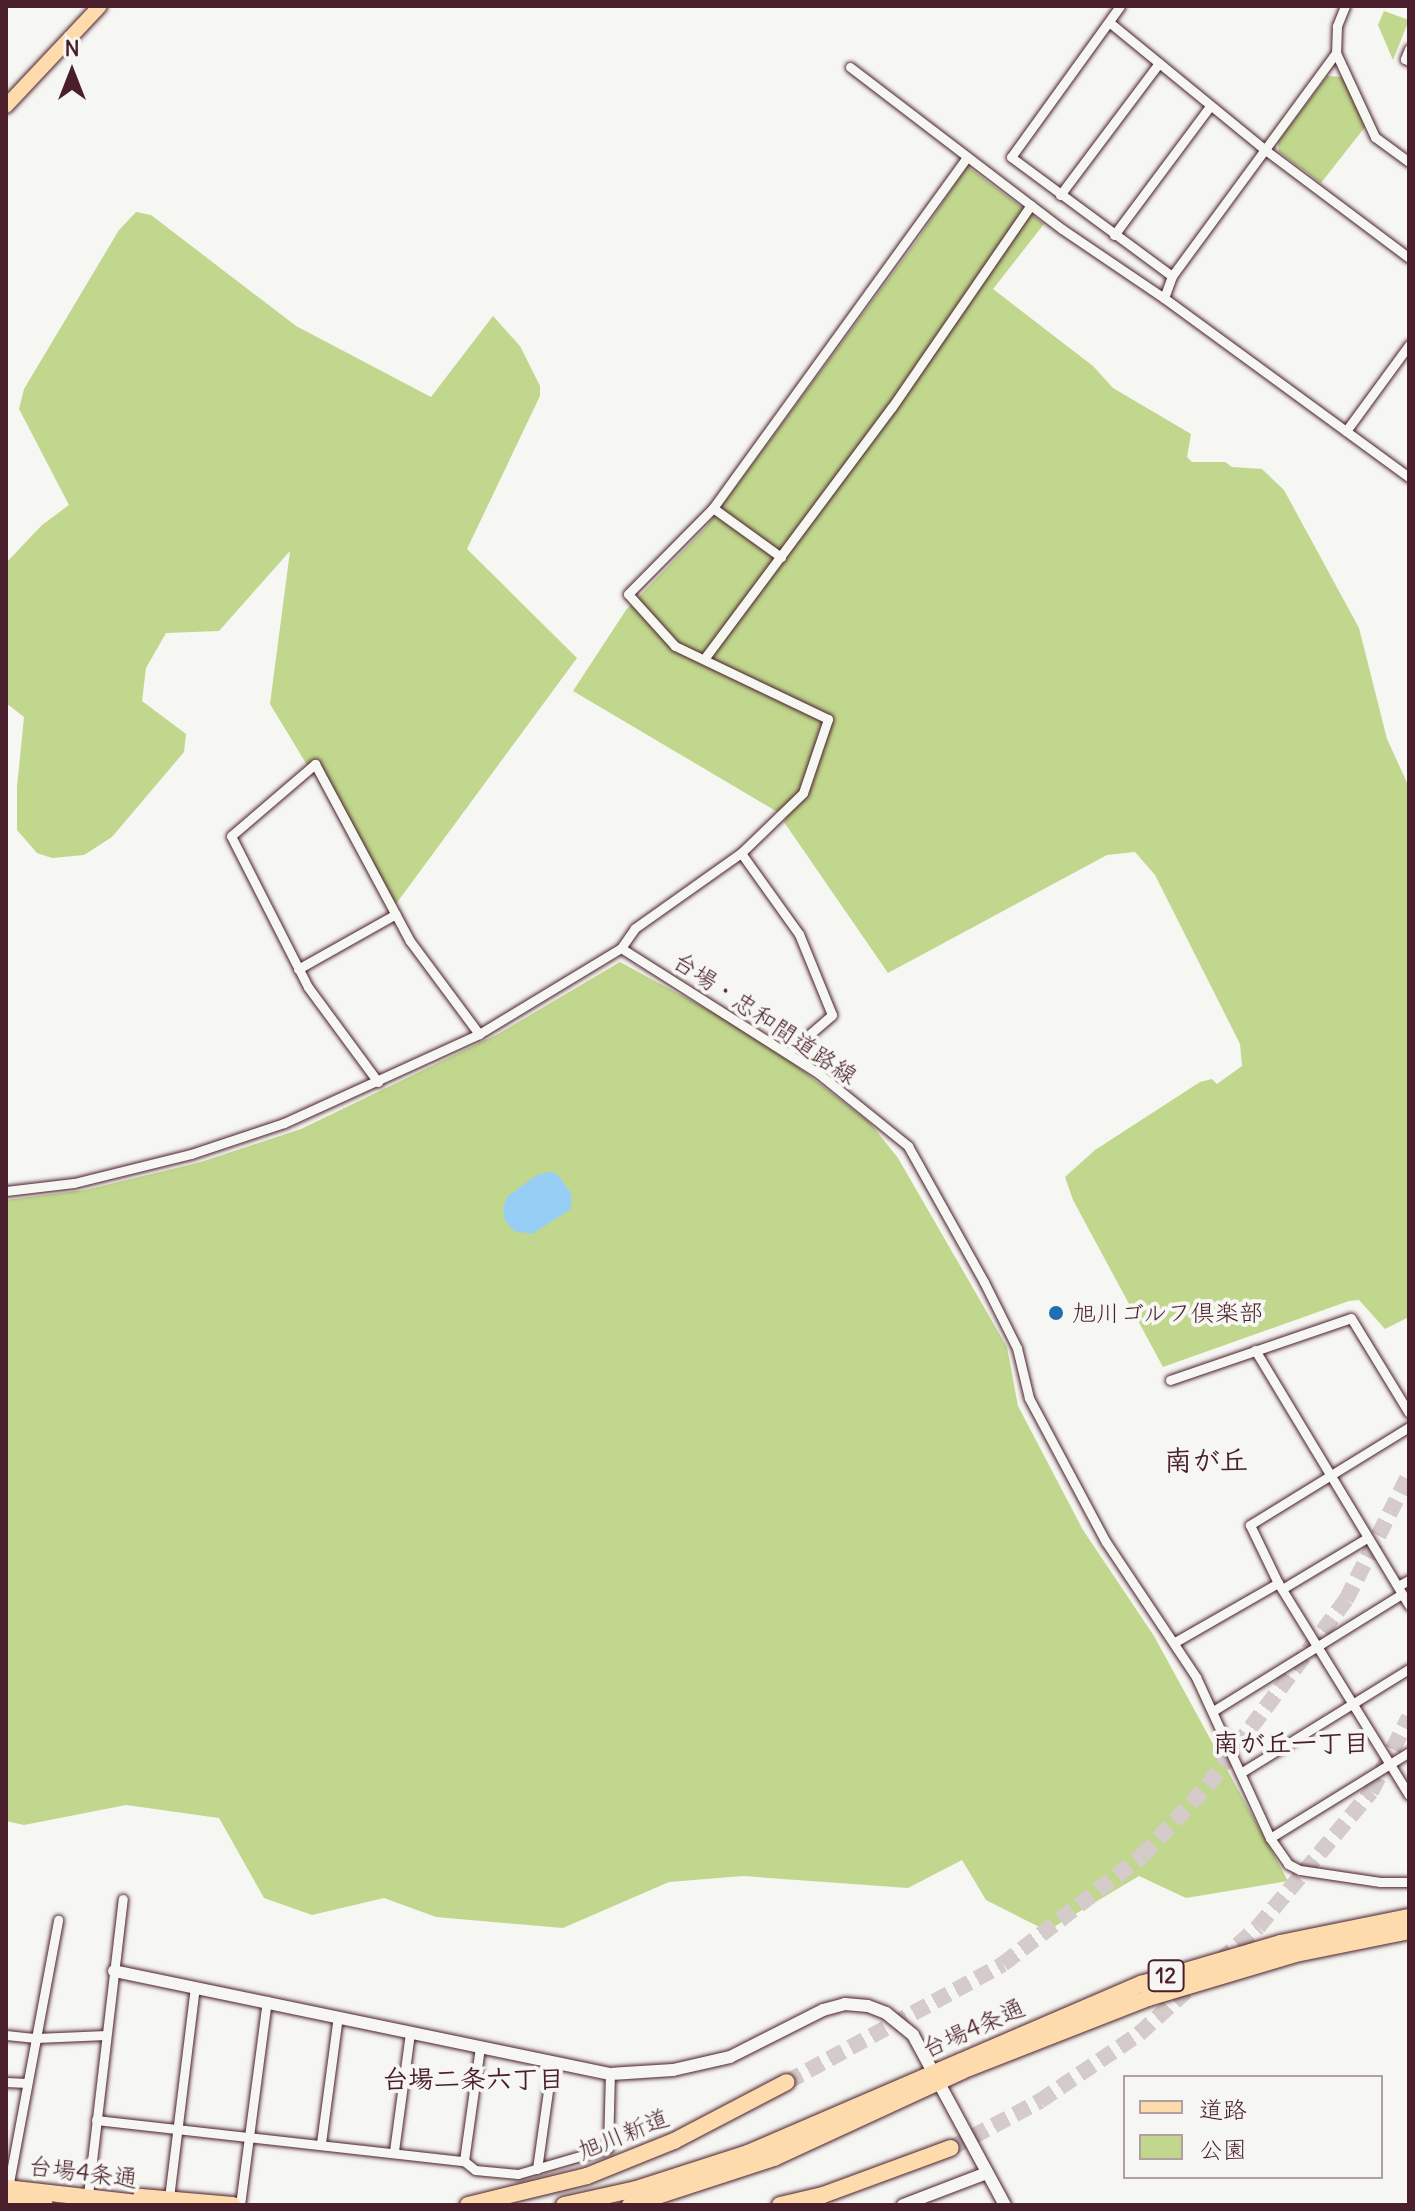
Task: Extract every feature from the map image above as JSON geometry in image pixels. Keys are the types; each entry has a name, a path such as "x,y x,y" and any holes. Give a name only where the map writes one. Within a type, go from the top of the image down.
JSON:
{"highway":[{"name":"台場4条通","path":"564,2205 636,2189 748,2153 937,2076 1141,1984 1280,1943 1409,1917"},
{"name":"台場4条通","path":"630,2205 774,2158 937,2076 1195,1982 1309,1951 1409,1931"},
{"name":"旭川新道","path":"468,2205 587,2176 674,2141 787,2082"},
{"path":"780,2205 823,2195 951,2148"},
{"name":"台場4条通","path":"7,2192 162,2202"},
{"name":"台場4条通","path":"7,2192 45,2205"},
{"path":"162,2202 233,2205"}],"main road":[{"path":"6,106 100,6"}],"street":[{"path":"1120,6 1011,157 1172,276"},
{"path":"1345,6 1337,26 1336,53 1375,137 1409,162"},
{"path":"1109,22 1264,149 1409,258"},
{"path":"1409,49 1405,59 1409,61"},
{"path":"1164,298 1172,276 1336,53"},
{"path":"1060,195 1159,63"},
{"path":"850,67 1031,205 1409,477"},
{"path":"1114,235 1210,106"},
{"path":"6,1191 74,1183 191,1154 284,1123 479,1034 621,948 635,928 741,853 803,793 828,719 675,646 628,594 713,508 967,157"},
{"path":"704,659 892,407 1031,205"},
{"path":"1346,431 1409,345"},
{"path":"713,508 781,557"},
{"path":"378,1082 298,969 231,836 315,764 410,941 479,1034"},
{"path":"741,853 799,934 832,1015 788,1053"},
{"path":"298,969 396,914"},
{"name":"台場・忠和間道路線","path":"621,948 818,1073 908,1146 1017,1348 1029,1398 1106,1542 1175,1642 1213,1711 1270,1838 1288,1864 1300,1870 1380,1882 1409,1882"},
{"path":"1170,1380 1351,1318 1409,1413"},
{"path":"1255,1350 1328,1476 1409,1605"},
{"path":"1409,1427 1250,1525 1280,1586 1409,1795"},
{"path":"1175,1642 1367,1538"},
{"path":"1213,1711 1317,1646 1400,1590 1409,1580"},
{"path":"1242,1772 1409,1669"},
{"path":"1270,1838 1409,1752"},
{"path":"88,2195 123,1899"},
{"path":"7,2192 58,1920"},
{"path":"114,1971 610,2074 673,2070 730,2057 823,2010 845,2004 868,2006 901,2023 913,2035 1005,2205"},
{"path":"162,2202 176,2128 195,1987"},
{"path":"240,2205 267,2001"},
{"path":"321,2143 338,2016"},
{"path":"394,2151 410,2032"},
{"path":"6,2035 36,2038 106,2035"},
{"path":"464,2161 480,2047"},
{"path":"537,2169 552,2062"},
{"path":"96,2120 394,2151 464,2161 475,2170 518,2174 608,2148 610,2074"},
{"path":"6,2082 27,2083"},
{"path":"903,2205 987,2173"}],"green space":[{"path":"1384,11 1409,20 1393,60 1378,25"},
{"path":"1327,76 1343,77 1365,127 1321,183 1279,152 1278,142"},
{"path":"967,166 1044,224 993,289 1093,366 1113,388 1191,434 1187,457 1192,462 1225,462 1232,467 1262,469 1284,490 1359,628 1387,739 1409,787 1409,1317 1385,1329 1359,1300 1349,1301 1163,1367 1073,1200 1065,1177 1095,1150 1200,1082 1212,1079 1217,1084 1242,1066 1240,1044 1155,875 1135,852 1107,855 888,973 784,822 786,817 573,691 626,610 706,527 918,239"},
{"path":"136,212 151,215 296,326 431,397 493,316 520,346 540,386 540,396 467,549 577,658 393,908 316,764 307,765 270,704 290,551 219,631 166,633 146,668 142,701 186,734 184,752 112,837 84,855 52,858 37,853 17,830 17,787 24,717 6,703 6,563 42,525 69,505 19,409 24,389 119,230"},
{"name":"旭川ゴルフ倶楽部","path":"620,962 762,1039 870,1123 898,1158 1007,1347 1018,1406 1083,1530 1154,1636 1288,1881 1186,1898 1139,1876 1047,1931 986,1900 962,1860 908,1888 743,1876 669,1882 563,1928 436,1917 384,1898 312,1915 264,1898 219,1818 126,1805 24,1825 6,1821 6,1200 85,1190 201,1162 301,1129 498,1034"}],"water":[{"path":"557,1174 571,1193 571,1209 532,1234 514,1231 505,1221 503,1208 508,1196 537,1175"}],"tunnel":[{"path":"787,2082 1003,1964 1142,1856 1208,1785 1346,1600 1409,1475"},
{"path":"1220,1961 1258,1927 1371,1792 1409,1717"},
{"path":"951,2148 1040,2101 1139,2034 1194,1984"}],"place":[{"name":"旭川ゴルフ倶楽部","path":"1056,1313"}],"district":[{"name":"南が丘","path":"1206,1460"},
{"name":"南が丘一丁目","path":"1291,1743"},
{"name":"台場二条六丁目","path":"473,2079"}]}
